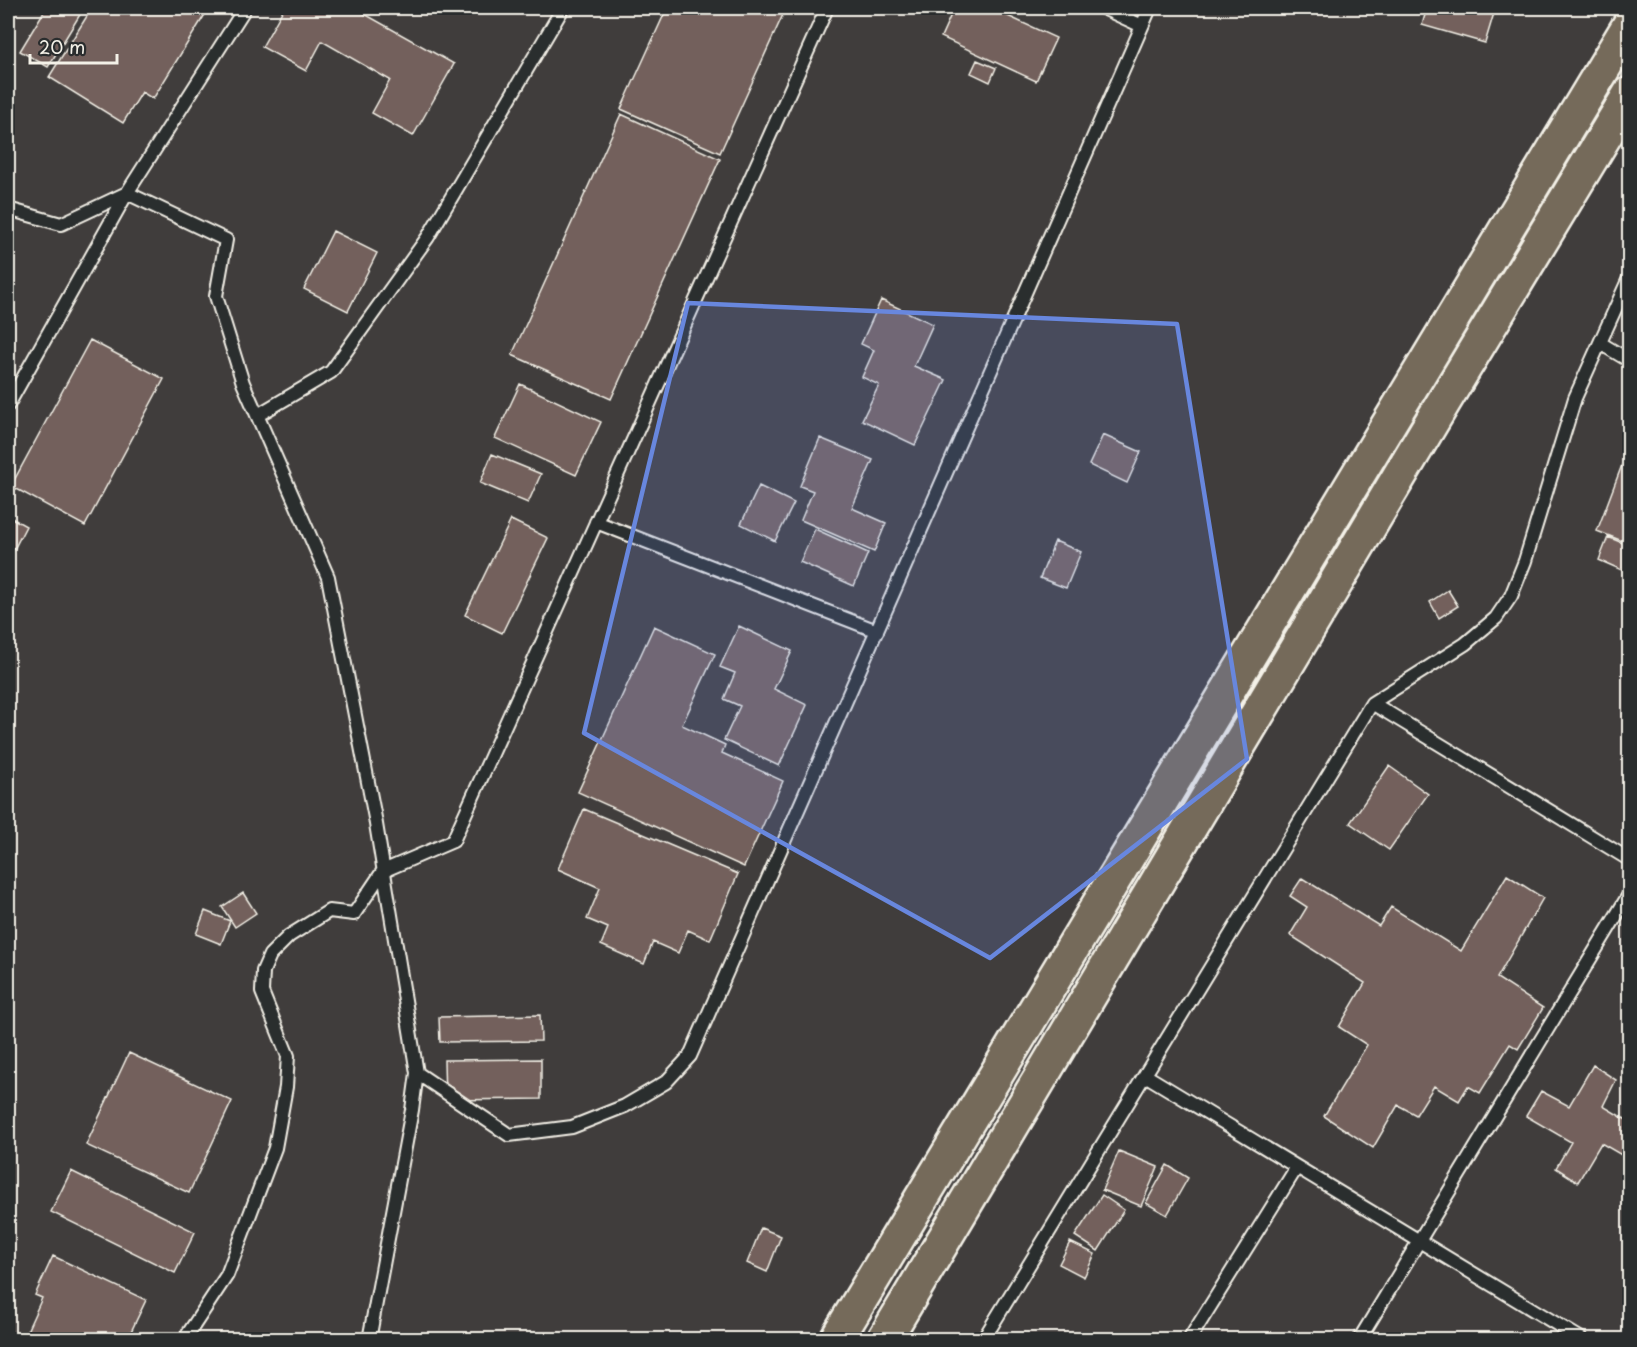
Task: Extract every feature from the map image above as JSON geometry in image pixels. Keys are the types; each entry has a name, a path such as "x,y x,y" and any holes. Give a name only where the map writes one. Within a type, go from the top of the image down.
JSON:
{"highway":[{"path":"836,1340 1629,24"},
{"path":"884,1340 1629,94"}],"lane":[{"path":"8,405 127,193 245,8"},
{"path":"258,415 331,372 428,237 563,8"},
{"path":"184,1340 227,1275 275,1148 286,1088 288,1056 262,992 263,971 270,955 289,936 329,911 354,914 383,871 453,841 826,8"},
{"path":"1103,8 1143,26"},
{"path":"417,1073 509,1135 572,1127 625,1106 666,1082 690,1056 1150,8"},
{"path":"8,209 62,224 127,193"},
{"path":"127,193 226,240 216,296 243,383 328,577 383,871 417,1073 369,1340"},
{"path":"983,1340 1372,703 1465,644 1496,618 1511,596 1525,561 1575,398 1629,276"},
{"path":"1600,343 1629,361"},
{"path":"596,522 877,631"},
{"path":"1372,703 1629,860"},
{"path":"1359,1340 1629,893"},
{"path":"1145,1075 1583,1340"},
{"path":"1189,1340 1297,1167"}],"highlighted area":[{"path":"688,303 1177,324 1247,759 990,958 584,733"}],"building":[{"path":"46,8 84,8 48,67 20,51"},
{"path":"92,8 209,8 153,99 142,92 123,123 49,77"},
{"path":"284,8 354,8 454,64 413,136 372,113 390,80 322,41 306,71 262,47"},
{"path":"667,8 786,8 720,153 621,109"},
{"path":"954,8 990,8 1056,38 1036,81 941,37"},
{"path":"1427,8 1474,8 1494,13 1485,43 1422,25"},
{"path":"977,60 996,68 990,82 971,73"},
{"path":"621,114 720,159 611,399 512,355"},
{"path":"333,231 377,253 348,311 304,289"},
{"path":"881,300 933,324 914,366 946,380 915,445 862,420 879,385 862,377 874,350 861,344"},
{"path":"90,340 164,379 85,526 11,486"},
{"path":"520,384 601,422 576,475 495,438"},
{"path":"1103,435 1141,452 1127,483 1089,465"},
{"path":"820,438 873,460 852,508 886,523 874,552 801,520 813,491 800,486"},
{"path":"492,454 541,474 528,503 480,483"},
{"path":"1622,465 1630,468 1630,544 1597,531"},
{"path":"759,486 794,503 775,541 741,524"},
{"path":"8,516 26,526 8,561"},
{"path":"511,520 548,538 502,633 465,615"},
{"path":"815,529 868,553 854,586 800,562"},
{"path":"1608,537 1630,546 1630,558 1624,571 1599,560"},
{"path":"1055,541 1081,552 1066,588 1040,578"},
{"path":"1448,590 1458,606 1439,618 1430,602"},
{"path":"654,626 715,654 682,725 725,745 722,753 783,781 744,867 578,792"},
{"path":"739,626 792,651 774,689 807,705 779,766 724,740 740,706 724,699 735,673 720,667"},
{"path":"1389,766 1428,794 1389,850 1350,823"},
{"path":"584,809 738,874 710,940 688,930 678,953 653,942 644,964 601,945 608,928 587,919 600,888 558,869"},
{"path":"1507,875 1543,898 1497,978 1543,1008 1518,1049 1510,1044 1480,1093 1468,1086 1459,1101 1434,1086 1416,1115 1398,1105 1373,1148 1324,1116 1367,1045 1339,1027 1365,983 1290,935 1307,907 1290,896 1302,878 1379,926 1391,907 1461,951"},
{"path":"243,893 256,913 235,927 222,907"},
{"path":"205,911 230,921 221,944 196,934"},
{"path":"540,1015 541,1041 440,1042 439,1017"},
{"path":"129,1053 232,1101 189,1193 86,1145"},
{"path":"541,1059 541,1099 445,1100 444,1060"},
{"path":"1593,1065 1616,1080 1603,1106 1630,1122 1630,1160 1601,1143 1578,1182 1556,1168 1571,1142 1526,1116 1541,1091 1569,1106"},
{"path":"1119,1151 1158,1167 1141,1206 1102,1190"},
{"path":"1167,1165 1188,1178 1167,1215 1146,1203"},
{"path":"71,1171 195,1232 175,1273 51,1212"},
{"path":"1102,1195 1124,1210 1098,1251 1075,1236"},
{"path":"761,1228 781,1236 767,1272 747,1263"},
{"path":"1070,1242 1095,1254 1084,1277 1059,1264"},
{"path":"53,1256 146,1300 127,1340 116,1336 114,1340 23,1340 42,1298 35,1295"}]}
